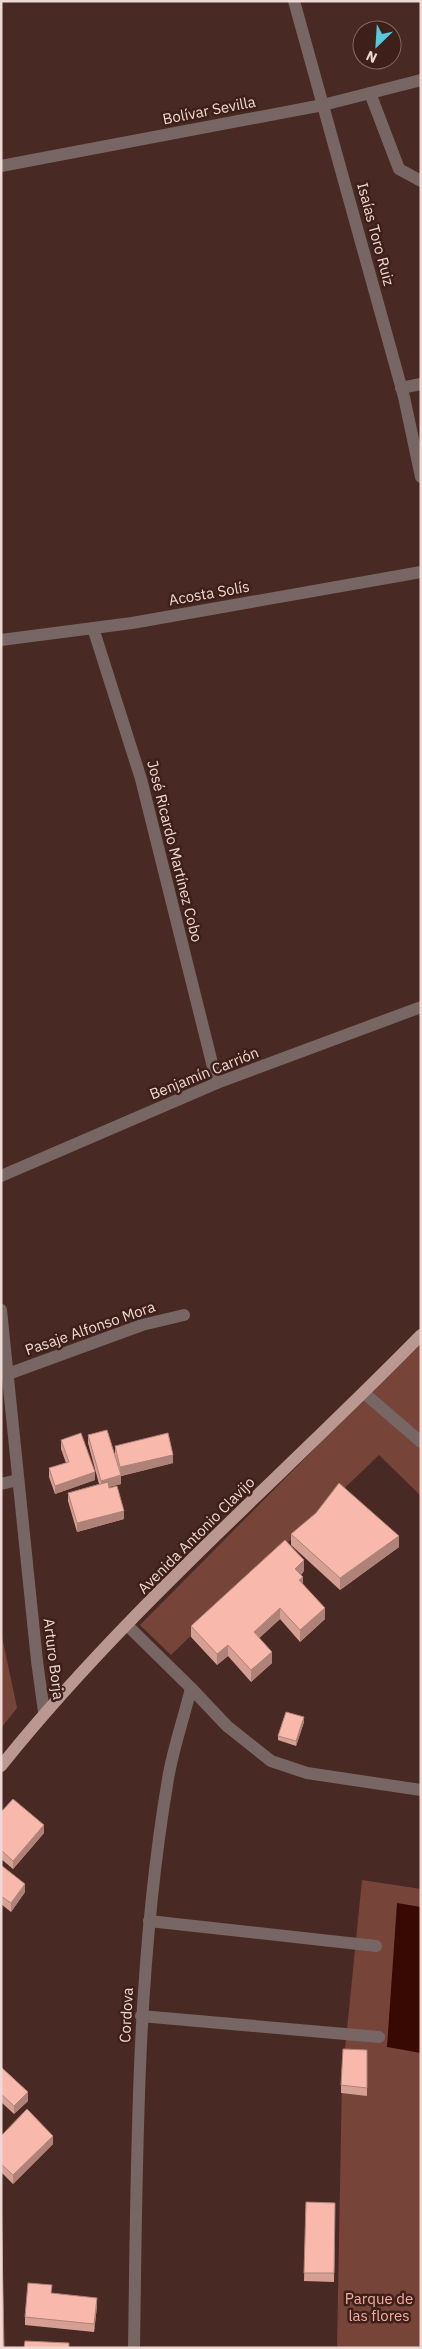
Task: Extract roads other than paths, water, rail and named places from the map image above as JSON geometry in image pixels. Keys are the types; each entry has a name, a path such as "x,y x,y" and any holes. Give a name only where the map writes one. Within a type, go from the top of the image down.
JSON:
{"main road":[{"name":"Avenida Antonio Clavijo","path":"1,1766 44,1712 421,1335"}],"street":[{"name":"Isaías Toro Ruiz","path":"294,1 402,388 421,477"},
{"name":"Bolívar Sevilla","path":"1,166 323,105 421,80"},
{"path":"370,93 399,169 421,181"},
{"path":"402,388 421,384"},
{"name":"Acosta Solís","path":"1,640 93,628 421,572"},
{"name":"José Ricardo Martínez Cobo","path":"93,628 141,779 217,1083"},
{"name":"Benjamín Carrión","path":"1,1176 217,1083 421,1007"},
{"name":"Arturo Borja","path":"1,1310 36,1661 44,1712"},
{"name":"Pasaje Alfonso Mora","path":"8,1374 142,1325 184,1315"},
{"path":"364,1394 421,1442"},
{"path":"1,1484 18,1480"},
{"path":"128,1626 227,1726 271,1761 306,1773 421,1790"},
{"name":"Cordova","path":"134,2348 141,2016 149,1921 168,1778 191,1688"},
{"path":"149,1921 376,1946"},
{"path":"141,2016 379,2037"}],"park label":[{"name":"Parque de las flores","path":"379,2306"}]}
